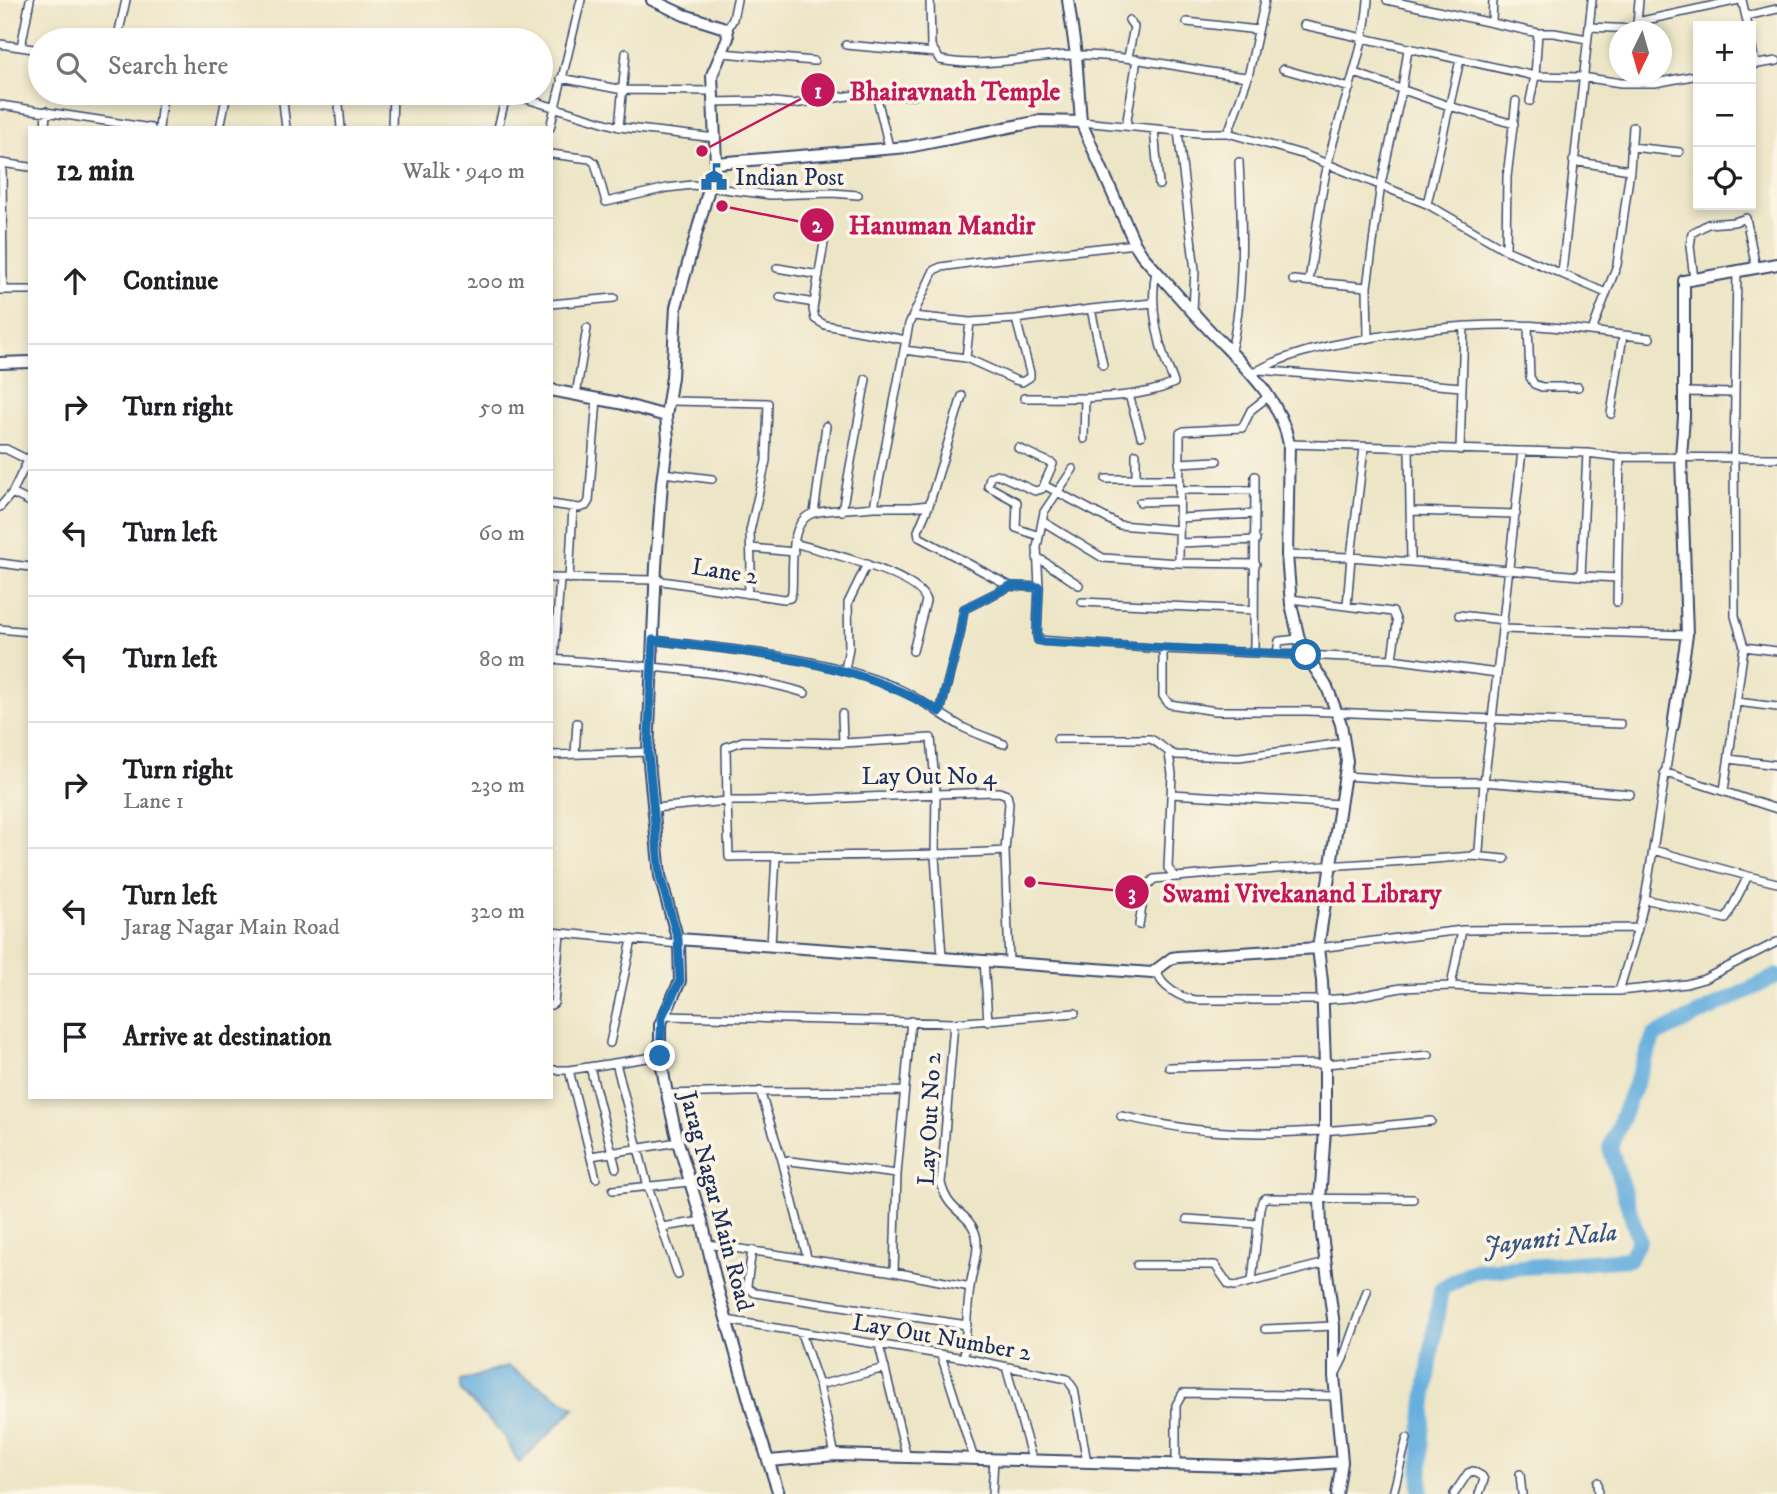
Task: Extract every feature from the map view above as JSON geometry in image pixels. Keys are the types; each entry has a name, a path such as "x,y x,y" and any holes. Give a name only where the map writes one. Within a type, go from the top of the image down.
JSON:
{"main road":[{"path":"652,0 727,30 729,38 712,75 712,97"},
{"path":"1068,0 1076,55 1081,122 1135,244 1142,256 1214,335 1255,372 1287,432 1287,555 1291,599 1299,639 1327,687 1341,724 1346,776 1329,865 1318,948 1325,1064 1325,1130 1320,1200 1334,1325 1335,1396 1342,1462 1340,1494"},
{"name":"Jarag Nagar Main Road","path":"712,97 716,163 676,307 670,401 666,416 668,439 655,580 648,752 660,876 678,941 680,981 662,1016 660,1056 678,1142 702,1221 726,1320 779,1494"},
{"path":"716,163 908,147 1040,121 1081,122"},
{"path":"1673,726 1687,635 1681,457 1684,281 1777,264"},
{"path":"0,363 28,362"},
{"path":"553,390 666,416"},
{"path":"678,941 943,956 1126,972 1154,972 1178,957 1318,948"},
{"path":"770,1461 835,1455 1273,1467 1342,1462"}],"street":[{"path":"21,47 30,0"},
{"path":"120,28 126,0"},
{"path":"550,126 581,0"},
{"path":"727,30 733,19 737,0"},
{"path":"930,0 931,46 940,60 984,65 1076,55 1132,58 1248,77"},
{"path":"1228,133 1248,77 1265,0"},
{"path":"1309,281 1328,163 1364,40 1368,0"},
{"path":"1387,0 1538,33 1587,39"},
{"path":"1431,9 1432,0"},
{"path":"1493,0 1493,22"},
{"path":"1562,273 1592,0"},
{"path":"1637,21 1639,0"},
{"path":"1662,21 1741,0 1747,21"},
{"path":"1746,16 1777,9"},
{"path":"1126,126 1134,27 1129,20"},
{"path":"1187,22 1258,30"},
{"path":"1304,25 1535,76 1582,77 1609,83"},
{"path":"1589,27 1609,27"},
{"path":"1530,102 1538,33"},
{"path":"0,44 28,48"},
{"path":"846,45 935,52"},
{"path":"1368,338 1367,287 1381,184 1408,49"},
{"path":"619,127 626,53"},
{"path":"722,53 814,61"},
{"path":"1427,204 1460,60"},
{"path":"1756,64 1777,61"},
{"path":"1283,69 1350,88"},
{"path":"1355,73 1449,107 1514,124"},
{"path":"1672,80 1693,76"},
{"path":"561,78 623,90 793,104 876,94 914,96"},
{"path":"876,94 889,147"},
{"path":"1506,250 1507,177 1516,101"},
{"path":"0,105 139,126"},
{"path":"159,126 162,105"},
{"path":"220,126 225,105"},
{"path":"283,105 286,126"},
{"path":"339,105 341,126"},
{"path":"392,126 393,105"},
{"path":"498,126 504,105"},
{"path":"545,105 619,127 716,138"},
{"path":"45,126 46,111"},
{"path":"1081,122 1228,133 1328,163 1427,204 1506,250 1606,293"},
{"path":"1592,331 1617,265 1633,127"},
{"path":"1154,129 1159,184"},
{"path":"1178,131 1195,270 1193,310"},
{"path":"1630,147 1679,152"},
{"path":"553,154 590,159 595,163 606,202 692,185 772,195 858,195"},
{"path":"1573,161 1630,170"},
{"path":"1231,350 1236,324 1240,260 1239,162"},
{"path":"28,167 1,163 1,290 28,290"},
{"path":"1694,279 1690,246 1692,233 1708,224 1746,218 1756,268"},
{"path":"827,225 814,303 815,319 825,325 906,340"},
{"path":"874,507 906,340 913,316 934,270 1135,244"},
{"path":"778,268 819,275"},
{"path":"1024,398 1085,398 1129,394 1174,383 1164,354 1153,303 1156,271"},
{"path":"1724,791 1744,647 1735,616 1737,271"},
{"path":"1293,280 1367,287"},
{"path":"553,304 614,298"},
{"path":"780,298 814,303"},
{"path":"913,316 970,322 1153,303"},
{"path":"1091,309 1103,365"},
{"path":"904,350 966,358 1015,380 1027,379 1030,373 1016,319"},
{"path":"966,358 970,322"},
{"path":"1460,450 1464,326"},
{"path":"1255,372 1274,361 1309,350 1417,330 1464,326 1528,326 1650,338"},
{"path":"1528,326 1530,377 1534,384 1542,387 1578,387"},
{"path":"576,395 587,328"},
{"path":"1611,414 1623,335"},
{"path":"1255,372 1461,387"},
{"path":"842,512 866,379"},
{"path":"1684,392 1735,393"},
{"path":"1129,394 1141,436"},
{"path":"962,396 929,505 918,531 919,537 1010,586"},
{"path":"1179,563 1180,433 1242,428 1255,406 1269,396"},
{"path":"1084,439 1085,398"},
{"path":"553,504 583,508 589,501 597,399"},
{"path":"670,401 768,403 765,461 750,531 751,567 747,594"},
{"path":"814,513 826,426"},
{"path":"1289,444 1587,453 1620,457 1777,458"},
{"path":"1018,448 1053,464 1051,488 1042,521 1032,534 1037,557 1038,640 1163,649 1392,659 1497,673"},
{"path":"1347,606 1364,448"},
{"path":"0,449 28,458"},
{"path":"1409,449 1411,560"},
{"path":"1472,856 1479,851 1484,782 1522,451"},
{"path":"1581,576 1587,453"},
{"path":"1136,454 1136,479"},
{"path":"1617,602 1620,457"},
{"path":"0,507 12,493 28,460"},
{"path":"1179,463 1217,461"},
{"path":"1032,534 1016,528 1017,502 989,488 990,477 997,474 1039,491 1051,488 1073,469"},
{"path":"663,473 712,479"},
{"path":"1254,652 1255,476"},
{"path":"1106,479 1179,479"},
{"path":"1051,488 1119,526 1179,530"},
{"path":"1179,490 1255,490"},
{"path":"12,493 28,501"},
{"path":"1140,502 1179,501"},
{"path":"751,548 794,552 801,522 814,513 929,505"},
{"path":"569,579 573,507"},
{"path":"1410,511 1516,514"},
{"path":"1179,518 1255,514"},
{"path":"1042,521 1103,558 1256,564"},
{"path":"1179,543 1256,540"},
{"path":"794,543 867,564 919,588 926,601 913,650"},
{"name":"Lane 2","path":"553,578 655,580 784,599 790,598 792,592 794,552"},
{"path":"1287,555 1411,560 1618,579"},
{"path":"1037,557 1079,585"},
{"path":"0,563 28,567"},
{"path":"845,670 849,648 848,603 867,564"},
{"path":"553,649 560,579"},
{"path":"940,712 964,609 1010,586 1037,587"},
{"path":"1291,599 1393,612 1396,622 1392,659"},
{"path":"1082,602 1254,610"},
{"path":"1459,615 1504,620"},
{"path":"0,629 28,632"},
{"path":"1503,629 1687,635"},
{"path":"1277,653 1279,641 1299,639"},
{"path":"653,640 773,655 845,670 895,687 963,727 1004,744"},
{"path":"1744,647 1777,651"},
{"path":"1163,649 1163,696 1170,704 1216,711 1336,712 1621,724"},
{"path":"553,659 723,676 805,693"},
{"path":"1737,702 1777,707"},
{"path":"842,714 842,743"},
{"path":"575,754 577,723"},
{"path":"1619,990 1645,899 1673,726"},
{"path":"943,956 935,856 936,793 931,738 842,743 743,741 726,747 729,857 885,854 935,856 1005,851"},
{"path":"1057,739 1150,738 1157,741 1169,754 1171,794 1168,868 1175,877"},
{"path":"1169,754 1239,757 1344,743"},
{"path":"553,755 648,752"},
{"path":"1729,759 1777,765"},
{"path":"1664,772 1777,809"},
{"path":"1346,776 1434,782 1484,782 1630,794"},
{"name":"Lay Out No 4","path":"654,808 727,802 936,793 999,792 1007,795 1009,803 1005,851 1010,962"},
{"path":"1171,794 1341,804"},
{"path":"1653,850 1777,883"},
{"path":"771,945 776,856"},
{"path":"1139,925 1145,888 1154,878 1472,856 1505,859"},
{"path":"1645,899 1726,919 1748,876"},
{"path":"1318,948 1462,929 1638,928"},
{"path":"1451,986 1462,929"},
{"path":"553,932 632,940 678,941"},
{"path":"553,1004 560,934"},
{"path":"610,1043 632,940"},
{"path":"1154,972 1168,987 1189,1000 1322,1000 1401,988 1451,986 1537,991 1619,990 1704,979 1777,942"},
{"path":"985,960 988,1022"},
{"path":"662,1016 954,1023 1075,1013"},
{"path":"894,1272 897,1174 911,1021"},
{"name":"Lay Out No 2","path":"954,1023 941,1184 944,1196 951,1206 975,1231 964,1358"},
{"path":"1169,1067 1325,1064 1429,1055"},
{"path":"553,1070 660,1056"},
{"path":"616,1063 648,1187 678,1275"},
{"path":"590,1067 616,1168"},
{"path":"569,1070 596,1178"},
{"path":"760,1091 782,1160 807,1258"},
{"path":"667,1094 903,1091"},
{"path":"1121,1116 1208,1131 1241,1133 1325,1130 1431,1121"},
{"path":"591,1156 678,1142"},
{"path":"782,1160 897,1174"},
{"path":"613,1190 689,1182"},
{"path":"1252,1281 1258,1224 1262,1201 1266,1198 1413,1199"},
{"path":"1187,1219 1258,1224"},
{"path":"662,1227 702,1221"},
{"path":"708,1244 894,1272 970,1287"},
{"path":"752,1250 747,1285 748,1289 755,1293 967,1325"},
{"path":"1137,1265 1215,1265 1229,1285 1326,1263"},
{"path":"1334,1376 1343,1359 1367,1291"},
{"name":"Lay Out Number 2","path":"726,1320 941,1354 1067,1379 1074,1389 1087,1462"},
{"path":"1265,1329 1334,1325"},
{"path":"801,1333 818,1385 835,1455"},
{"path":"879,1345 907,1458"},
{"path":"941,1354 974,1459"},
{"path":"1006,1367 1032,1460"},
{"path":"818,1385 885,1368"},
{"path":"1176,1464 1175,1405 1183,1393 1335,1396"},
{"path":"1393,1494 1407,1438"},
{"path":"992,1494 993,1459"},
{"path":"1454,1494 1468,1473 1473,1471 1482,1476 1479,1494"},
{"path":"1520,1474 1521,1494"},
{"path":"1597,1482 1598,1494"}],"water":[{"path":"508,1366 575,1408 519,1463 504,1436 461,1391 461,1381"}],"waterway":[{"name":"Jayanti Nala","path":"1421,1494 1423,1417 1441,1289 1472,1271 1629,1259 1639,1240 1610,1148 1654,1036 1777,976"}],"place":[{"name":"Bhairavnath Temple","path":"702,151"},
{"name":"Indian Post","path":"714,177"},
{"name":"Hanuman Mandir","path":"722,206"},
{"name":"Swami Vivekanand Library","path":"1030,882"}],"route":[{"path":"660,1056 662,1016 680,981 678,939 660,876 648,752 653,640 773,655 845,670 895,687 940,712 964,609 1010,586 1039,587 1037,635 1038,640 1044,642 1306,655"}]}
